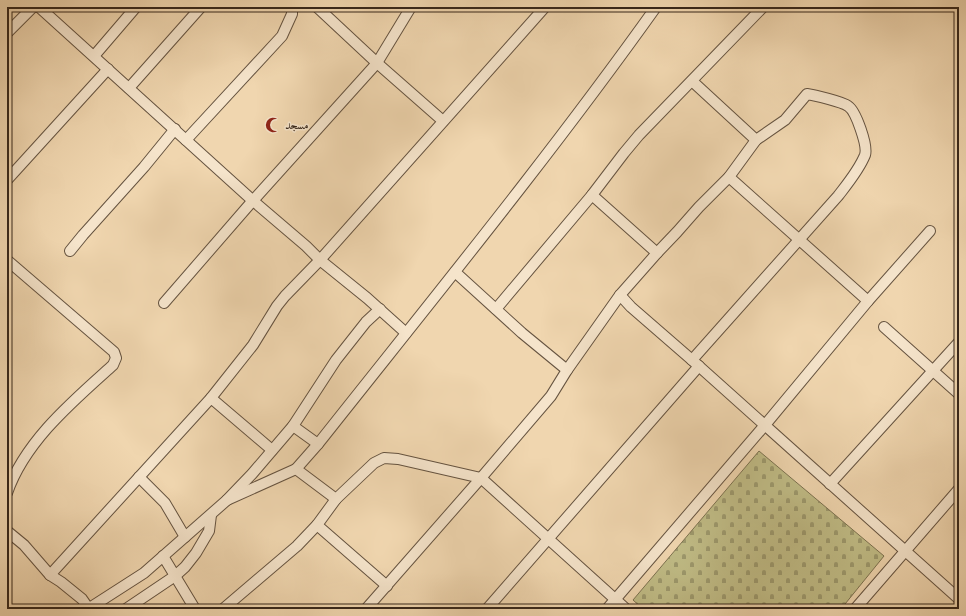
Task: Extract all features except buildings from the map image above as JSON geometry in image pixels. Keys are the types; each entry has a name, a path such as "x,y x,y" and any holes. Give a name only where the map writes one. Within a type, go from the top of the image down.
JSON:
{"street":[{"path":"7,33 33,7"},
{"path":"39,7 253,201 406,333"},
{"path":"94,56 136,7"},
{"path":"129,88 201,7"},
{"path":"186,140 282,36 292,14 292,7"},
{"path":"317,7 377,63 443,121"},
{"path":"164,302 377,63 410,7"},
{"path":"50,575 211,398 253,345 276,306 320,260 545,7"},
{"path":"227,500 296,469 318,444 455,272 599,86 656,7"},
{"path":"496,309 592,195 630,146 763,7"},
{"path":"7,180 108,69"},
{"path":"692,81 756,140"},
{"path":"366,609 551,396 567,370 620,295 656,252 729,177 756,140 785,120 805,95 808,94 850,107 866,144 866,154 856,172 838,196 695,363 549,539 487,609"},
{"path":"70,250 144,167 175,129"},
{"path":"729,177 868,302"},
{"path":"592,195 656,252"},
{"path":"607,609 765,426 868,302 930,231"},
{"path":"7,260 114,352 116,358 113,365 57,416 23,459 7,493"},
{"path":"455,272 567,370"},
{"path":"620,295 631,307 959,599"},
{"path":"7,531 24,545 50,575 82,599 88,609 144,573 227,500 252,474 293,426 336,360 366,322 380,309"},
{"path":"884,327 959,394"},
{"path":"830,484 959,342"},
{"path":"211,398 272,450"},
{"path":"293,426 318,444"},
{"path":"223,609 297,546 317,525 336,499 374,463 384,458 398,459 481,478 626,609"},
{"path":"296,469 336,499"},
{"path":"139,477 165,503 185,537"},
{"path":"855,609 959,489"},
{"path":"126,609 175,576 196,553 209,531 211,515"},
{"path":"317,525 387,586"},
{"path":"163,556 195,609"}],"green space":[{"path":"759,451 884,556 841,609 643,609 633,600"}],"place":[{"name":"مسجد","path":"273,125"}]}
